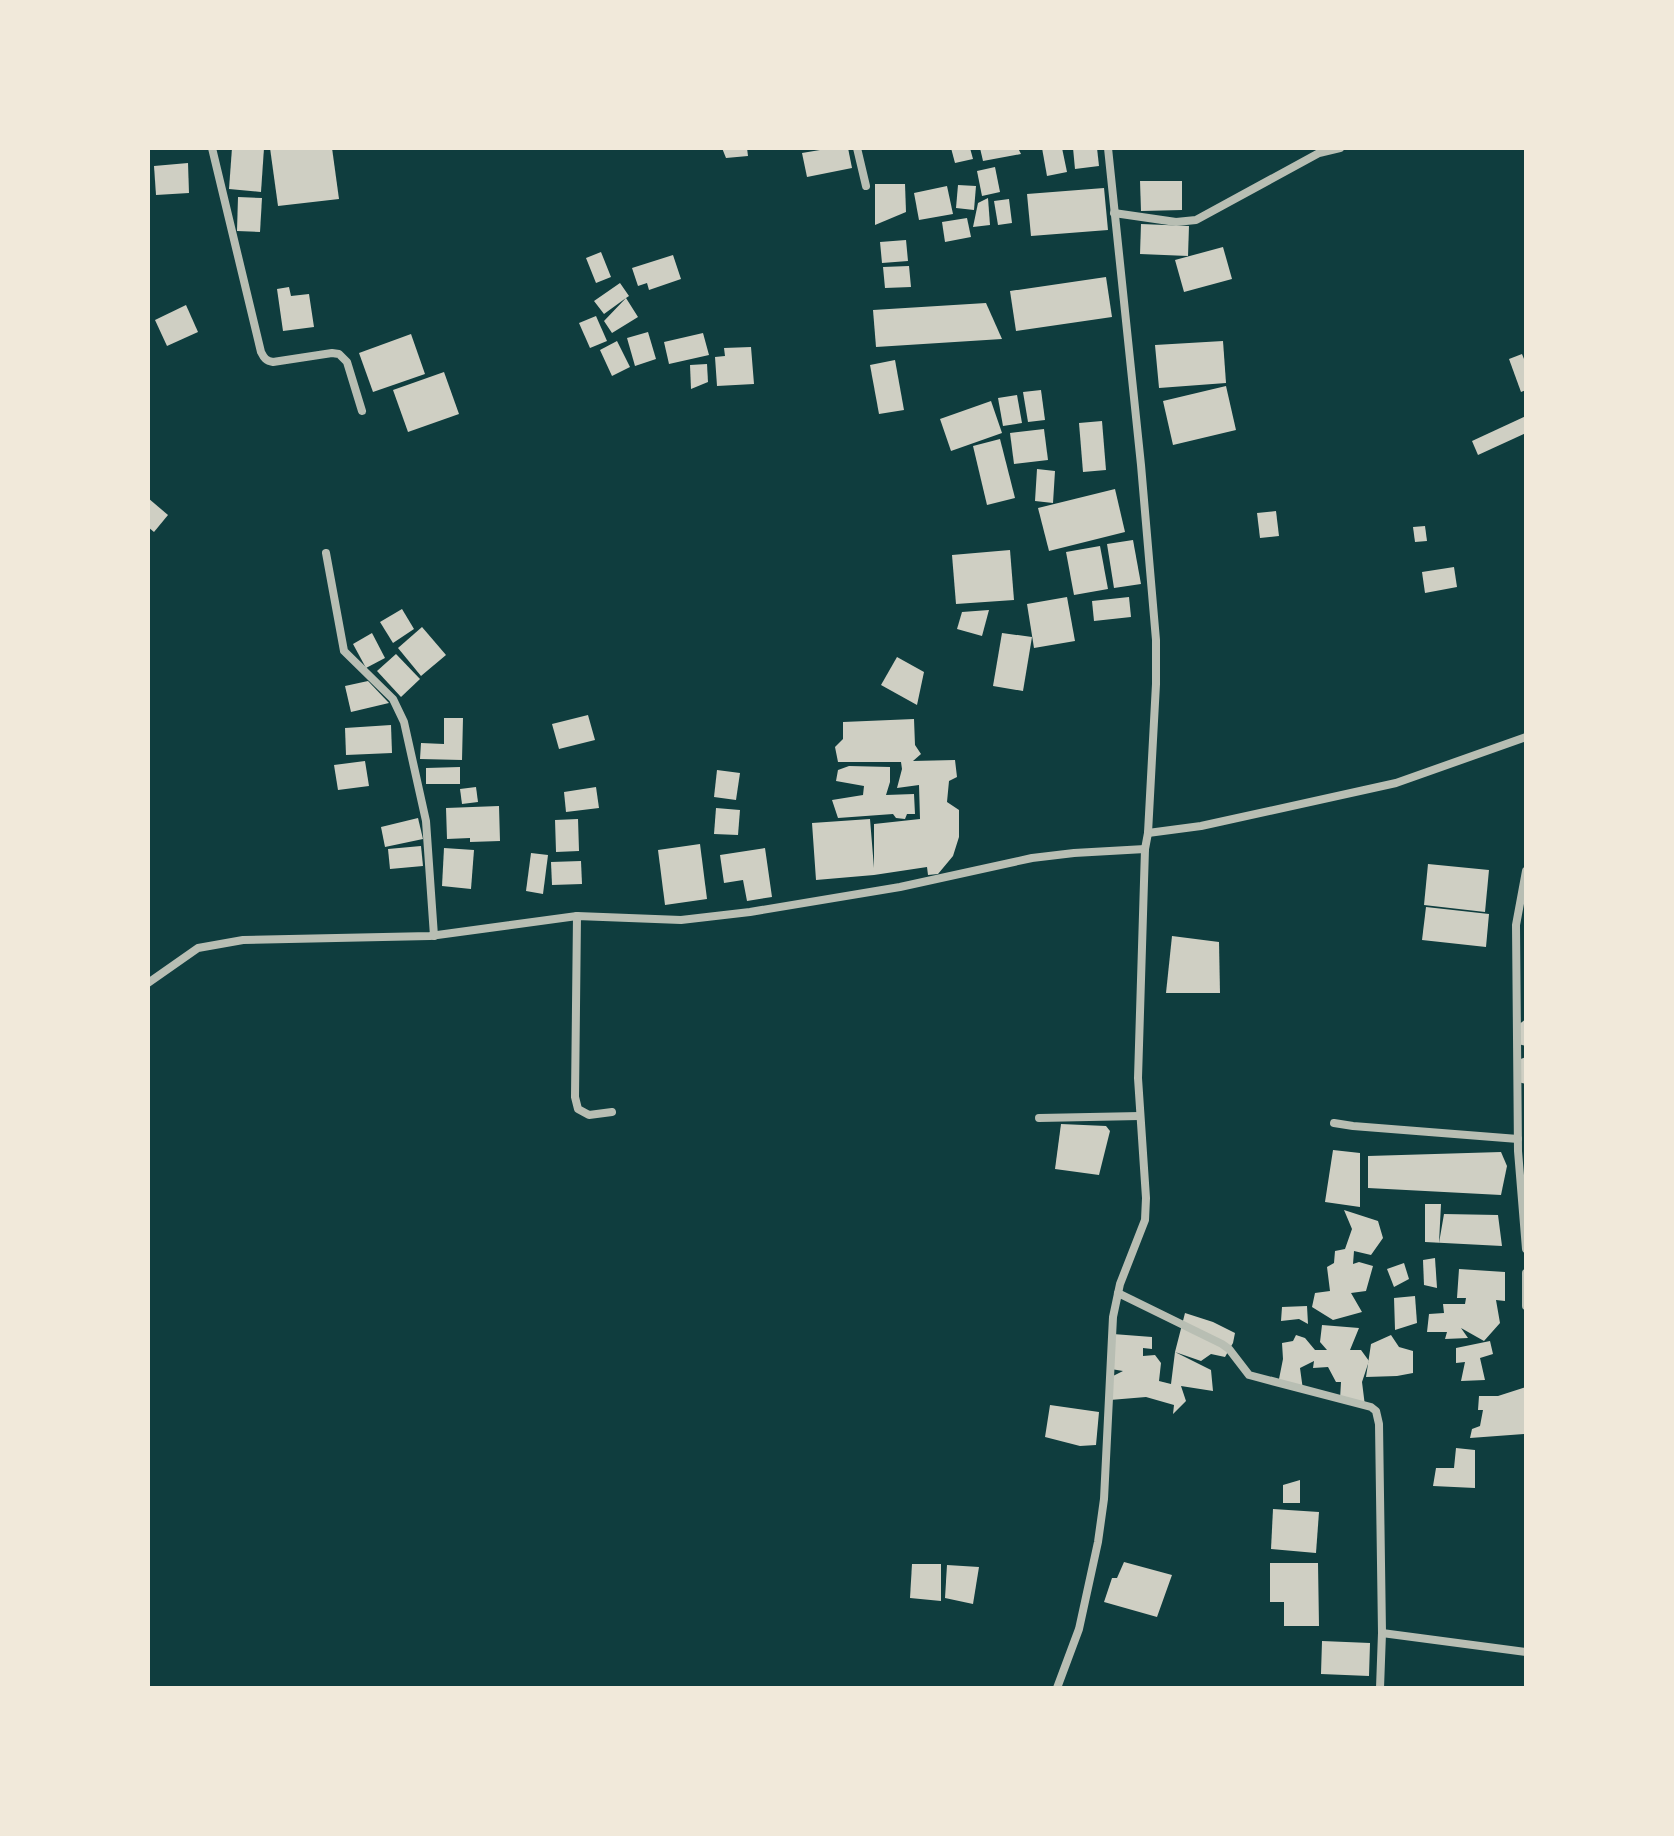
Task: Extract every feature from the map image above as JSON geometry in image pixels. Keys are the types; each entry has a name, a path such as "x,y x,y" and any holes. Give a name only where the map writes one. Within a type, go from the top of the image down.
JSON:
{"street":[{"path":"212,148 264,358 273,362 339,354 347,362 362,411"},
{"path":"857,148 866,186"},
{"path":"1057,1688 1079,1629 1100,1528 1113,1317 1118,1293 1145,1220 1138,1078 1145,849 1156,640 1108,148"},
{"path":"1114,213 1176,222 1196,220 1319,153 1340,148"},
{"path":"326,553 344,651 393,699 404,722 426,821 434,936"},
{"path":"1148,833 1201,826 1396,783 1526,737"},
{"path":"148,983 198,948 243,940 434,936 577,916 681,920 900,887 1032,858 1145,849"},
{"path":"1526,871 1516,925 1518,1139 1526,1249"},
{"path":"577,916 575,1097 578,1109 589,1115 612,1112"},
{"path":"1039,1118 1140,1116"},
{"path":"1334,1123 1518,1139"},
{"path":"1526,1273 1526,1306"},
{"path":"1118,1293 1222,1344 1249,1375 1371,1407 1376,1411 1379,1424 1380,1688"},
{"path":"1382,1633 1526,1652"}],"building":[{"path":"232,148 264,148 261,192 229,189"},
{"path":"270,148 332,148 339,199 278,206"},
{"path":"722,148 747,148 748,156 726,158"},
{"path":"848,148 852,168 807,177 802,153"},
{"path":"951,148 970,148 973,159 955,163"},
{"path":"980,148 1018,148 1021,154 983,161"},
{"path":"1042,148 1062,148 1067,172 1047,176"},
{"path":"1073,148 1097,148 1099,166 1075,169"},
{"path":"188,163 189,193 156,195 154,166"},
{"path":"995,167 1000,192 982,196 977,171"},
{"path":"1140,181 1182,181 1182,210 1141,211"},
{"path":"875,184 905,184 906,212 875,225"},
{"path":"958,185 976,186 974,210 956,208"},
{"path":"947,186 953,214 919,220 914,193"},
{"path":"1104,188 1108,230 1031,236 1027,194"},
{"path":"238,197 262,198 260,232 237,231"},
{"path":"988,198 990,225 973,227 978,203"},
{"path":"1009,199 1012,223 998,225 994,201"},
{"path":"967,218 971,237 945,242 942,222"},
{"path":"1141,224 1189,226 1188,256 1140,254"},
{"path":"906,240 908,261 882,263 880,242"},
{"path":"1223,247 1232,279 1184,292 1175,260"},
{"path":"601,252 611,277 596,283 586,258"},
{"path":"673,255 681,279 649,290 647,283 638,286 632,268"},
{"path":"909,266 911,287 885,288 883,267"},
{"path":"1106,277 1112,317 1016,331 1010,291"},
{"path":"620,283 629,296 604,314 594,301"},
{"path":"289,287 291,296 309,294 314,327 283,331 277,289"},
{"path":"626,298 638,317 612,333 604,321"},
{"path":"986,303 1002,339 876,347 873,310"},
{"path":"186,305 198,332 167,346 155,320"},
{"path":"596,316 607,341 590,348 579,323"},
{"path":"648,332 656,359 635,366 627,338"},
{"path":"703,333 709,355 669,364 664,342"},
{"path":"411,334 425,374 373,392 359,353"},
{"path":"617,341 630,367 612,376 600,350"},
{"path":"1223,341 1226,383 1159,388 1155,345"},
{"path":"751,347 754,384 717,386 715,357 725,356 724,348"},
{"path":"1522,354 1526,364 1526,390 1521,392 1509,359"},
{"path":"895,360 904,410 879,414 870,365"},
{"path":"707,364 708,382 691,389 690,365"},
{"path":"444,372 459,414 408,432 393,390"},
{"path":"1226,386 1236,430 1173,445 1163,401"},
{"path":"1041,390 1045,420 1028,422 1023,392"},
{"path":"1017,395 1022,423 1003,426 998,398"},
{"path":"991,401 1002,433 951,451 940,419"},
{"path":"1526,416 1526,433 1478,455 1472,441"},
{"path":"1102,421 1106,470 1083,472 1079,423"},
{"path":"1044,429 1048,460 1014,464 1010,433"},
{"path":"1000,439 1015,498 987,505 973,446"},
{"path":"1037,469 1055,471 1053,503 1035,501"},
{"path":"1115,489 1125,532 1049,551 1038,508"},
{"path":"148,498 168,515 154,532 148,527"},
{"path":"1276,511 1279,536 1260,538 1257,513"},
{"path":"1425,526 1427,541 1415,542 1413,527"},
{"path":"1133,540 1141,584 1114,588 1107,544"},
{"path":"1100,546 1108,589 1074,595 1066,552"},
{"path":"1010,550 1014,600 956,604 952,555"},
{"path":"1454,567 1457,587 1425,593 1422,572"},
{"path":"1067,597 1075,641 1034,648 1027,604"},
{"path":"1129,597 1131,617 1094,621 1092,601"},
{"path":"402,609 414,629 393,643 380,622"},
{"path":"989,610 982,636 957,629 962,612"},
{"path":"422,627 446,655 421,676 398,648"},
{"path":"372,633 385,658 366,668 353,644"},
{"path":"1002,633 1032,637 1023,691 993,686"},
{"path":"396,654 420,679 401,697 377,671"},
{"path":"897,657 924,672 917,705 881,685"},
{"path":"368,681 389,703 351,712 345,686"},
{"path":"588,715 595,740 559,749 552,724"},
{"path":"444,718 463,718 462,760 420,759 421,743 444,744"},
{"path":"914,719 915,745 921,754 913,761 955,760 957,777 949,781 947,802 959,810 959,837 953,856 938,874 928,875 927,867 816,880 812,823 870,819 874,868 874,824 920,819 919,785 897,788 901,762 838,762 835,747 843,739 843,722"},
{"path":"391,725 392,753 346,755 345,728"},
{"path":"365,761 369,786 338,790 334,765"},
{"path":"849,766 890,767 886,795 914,794 915,814 907,814 905,819 896,818 893,814 838,818 832,800 863,795 864,786 836,781 838,770"},
{"path":"460,767 460,784 426,784 426,768"},
{"path":"717,770 740,773 736,800 714,797"},
{"path":"476,787 478,802 462,804 460,789"},
{"path":"596,787 599,808 566,812 564,792"},
{"path":"499,806 500,841 447,839 446,808"},
{"path":"716,808 740,810 738,835 714,834"},
{"path":"418,818 423,839 385,847 381,827"},
{"path":"578,819 579,851 556,852 555,820"},
{"path":"700,844 707,899 665,905 658,850"},
{"path":"421,846 423,866 390,869 388,849"},
{"path":"444,848 474,850 471,889 442,886"},
{"path":"765,848 772,897 747,901 743,880 724,883 720,855"},
{"path":"531,853 548,855 543,894 526,891"},
{"path":"581,861 582,884 552,885 551,862"},
{"path":"1428,864 1489,870 1485,912 1424,905"},
{"path":"1426,907 1489,914 1486,947 1422,940"},
{"path":"1172,936 1219,942 1220,993 1166,993"},
{"path":"1526,1019 1526,1046 1518,1044 1518,1025"},
{"path":"1526,1057 1526,1084 1518,1082 1518,1060"},
{"path":"1061,1124 1106,1126 1110,1131 1099,1175 1055,1169"},
{"path":"1333,1150 1360,1153 1360,1207 1325,1202"},
{"path":"1501,1152 1507,1166 1501,1195 1368,1188 1368,1156"},
{"path":"1425,1204 1441,1204 1439,1243 1425,1242"},
{"path":"1344,1210 1378,1221 1383,1238 1371,1255 1354,1251 1353,1264 1359,1262 1373,1266 1366,1291 1351,1293 1362,1312 1333,1320 1312,1307 1315,1293 1330,1291 1327,1267 1334,1263 1335,1251 1345,1249 1352,1229"},
{"path":"1444,1214 1498,1215 1502,1246 1439,1243"},
{"path":"1435,1258 1437,1288 1424,1285 1423,1260"},
{"path":"1404,1263 1409,1279 1394,1287 1387,1269"},
{"path":"1459,1269 1505,1272 1505,1301 1496,1300 1500,1323 1484,1341 1461,1328 1468,1338 1445,1339 1447,1332 1427,1332 1429,1314 1444,1313 1443,1304 1465,1304 1466,1298 1457,1298"},
{"path":"1415,1296 1417,1323 1395,1330 1394,1298"},
{"path":"1307,1306 1308,1324 1299,1319 1281,1321 1282,1307"},
{"path":"1185,1313 1235,1333 1225,1357 1211,1354 1201,1361 1175,1352"},
{"path":"1322,1325 1359,1328 1350,1350 1361,1350 1369,1361 1362,1382 1365,1406 1340,1399 1341,1382 1336,1382 1328,1367 1313,1368 1314,1361 1300,1368 1303,1390 1278,1384 1283,1359 1282,1343 1293,1341 1296,1335 1305,1338 1315,1350 1327,1350 1320,1342"},
{"path":"1113,1334 1152,1337 1152,1349 1143,1348 1143,1356 1155,1355 1161,1363 1159,1381 1171,1384 1175,1352 1211,1370 1213,1391 1181,1386 1186,1401 1173,1414 1174,1405 1146,1397 1110,1400 1111,1377 1123,1371 1111,1369"},
{"path":"1391,1335 1399,1347 1413,1351 1413,1373 1366,1377 1371,1344"},
{"path":"1490,1341 1493,1354 1480,1358 1485,1380 1461,1381 1465,1362 1456,1363 1456,1348"},
{"path":"1526,1387 1524,1434 1470,1438 1472,1429 1480,1426 1483,1410 1478,1410 1479,1396 1498,1396"},
{"path":"1050,1405 1099,1412 1096,1445 1080,1446 1045,1437"},
{"path":"1456,1448 1475,1450 1475,1488 1433,1486 1436,1468 1454,1468"},
{"path":"1300,1480 1300,1503 1283,1503 1283,1485"},
{"path":"1273,1509 1319,1512 1316,1553 1271,1549"},
{"path":"1124,1562 1172,1575 1157,1617 1104,1602 1112,1578 1117,1578"},
{"path":"1270,1563 1318,1563 1319,1626 1284,1626 1284,1602 1270,1602"},
{"path":"912,1564 941,1564 941,1601 910,1598"},
{"path":"947,1565 979,1567 973,1604 945,1598"},
{"path":"1322,1641 1370,1643 1369,1676 1321,1674"}]}
